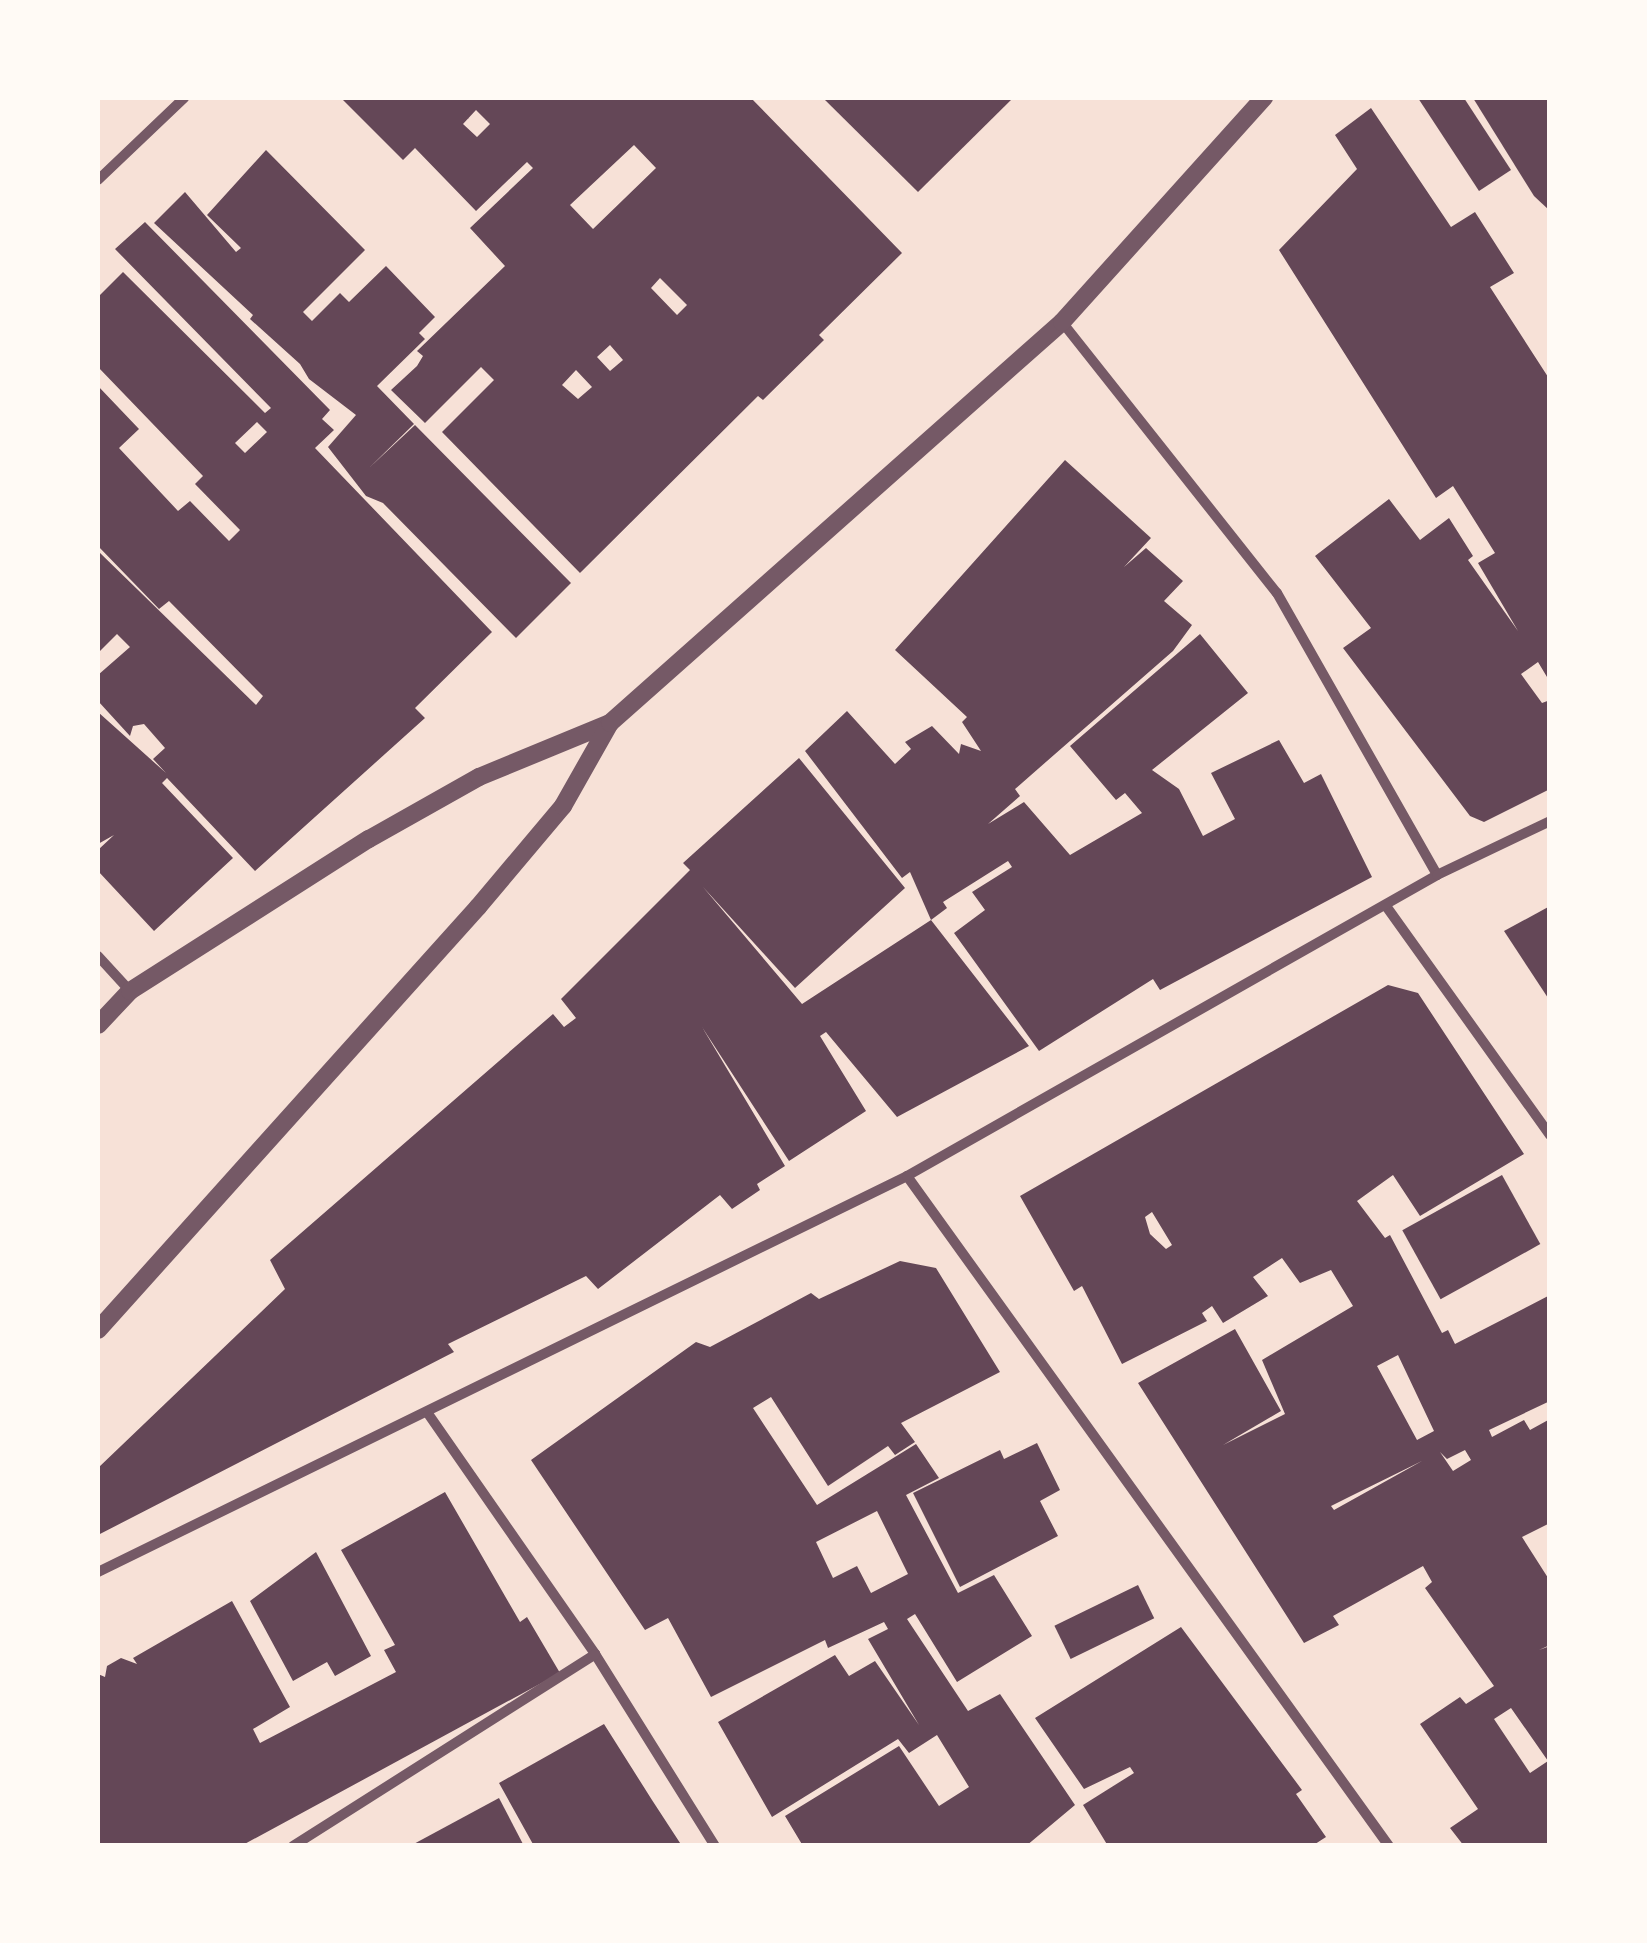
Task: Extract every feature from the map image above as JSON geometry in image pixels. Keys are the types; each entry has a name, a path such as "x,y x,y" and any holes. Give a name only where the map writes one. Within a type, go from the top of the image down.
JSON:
{"street":[{"path":"98,180 184,98"},
{"path":"98,1330 478,907 563,806 610,723 1062,322 1264,98"},
{"path":"1062,322 1277,593 1437,876"},
{"path":"98,1025 130,991 480,777 610,723"},
{"path":"98,1572 429,1415 907,1176 1437,876 1550,821"},
{"path":"1386,906 1550,1135"},
{"path":"98,956 130,991"},
{"path":"907,1176 1388,1846"},
{"path":"429,1415 596,1654 715,1846"},
{"path":"292,1846 596,1654"}],"building":[{"path":"341,98 751,98 902,253 819,335 824,340 763,400 758,396 580,573 442,432 494,380 481,367 425,423 391,390 417,366 423,356 417,351 505,266 470,228 533,168 527,162 476,211 415,148 403,160","holes":["476,110 490,124 477,137 463,124","634,145 656,168 593,229 570,205","660,278 687,305 677,315 651,288","610,345 623,360 610,371 597,357","576,370 592,387 578,399 562,385"]},
{"path":"823,98 1013,98 918,192"},
{"path":"1418,98 1464,98 1511,170 1479,191"},
{"path":"1473,98 1550,98 1550,211 1534,196"},
{"path":"1371,108 1451,227 1475,212 1514,273 1490,287 1550,380 1550,682 1538,662 1521,674 1542,703 1550,700 1550,789 1484,822 1470,816 1343,648 1371,628 1315,556 1389,499 1420,540 1449,518 1473,556 1468,560 1518,631 1478,563 1495,553 1453,486 1436,498 1279,250 1357,169 1335,135"},
{"path":"266,150 365,250 303,312 312,321 340,293 349,302 386,266 435,317 419,333 425,339 377,386 414,424 369,468 415,425 571,583 516,638 383,503 366,496 328,447 356,415 309,379 300,364 250,319 253,315 154,223 185,192 236,252 241,248 207,215"},
{"path":"145,222 330,410 322,419 334,430 315,448 492,632 415,708 425,718 255,871 167,778 162,783 233,858 154,931 98,871 98,850 114,835 98,844 98,712 166,773 153,759 165,748 144,724 133,726 130,736 98,701 98,675 130,647 117,634 98,653 98,551 256,705 263,696 169,601 159,609 98,546 98,386 139,429 119,448 178,511 190,501 229,541 240,530 195,484 203,476 98,367 98,297 123,272 265,413 271,408 115,249","holes":["257,422 267,432 245,453 235,443"]},
{"path":"1065,460 1151,538 1124,567 1146,548 1183,581 1164,601 1192,625 1173,651 1015,789 1020,796 988,824 1024,802 1070,855 1142,813 1125,793 1116,800 1070,746 1200,634 1248,693 1152,770 1179,789 1203,836 1235,819 1211,773 1279,740 1304,783 1321,774 1372,877 1160,990 1153,979 1039,1051 954,933 985,910 972,892 1012,867 1008,861 943,902 947,908 931,920 910,872 902,878 805,751 847,711 895,764 911,749 905,742 932,726 959,754 961,744 981,751 962,722 967,717 895,650"},
{"path":"799,758 905,888 795,988 703,887 802,1004 931,920 1029,1046 897,1117 826,1032 820,1036 866,1111 789,1161 702,1027 785,1166 757,1184 760,1190 732,1209 720,1195 598,1289 586,1276 448,1344 454,1352 98,1535 98,1468 285,1289 270,1260 553,1014 564,1027 576,1018 561,999 690,870 683,863"},
{"path":"1550,906 1550,1001 1504,931"},
{"path":"1388,985 1418,993 1524,1154 1420,1216 1393,1175 1357,1201 1385,1238 1390,1235 1442,1333 1448,1330 1455,1344 1550,1295 1550,1401 1489,1430 1492,1437 1524,1420 1530,1430 1550,1419 1550,1523 1522,1537 1550,1581 1550,1645 1539,1650 1550,1646 1550,1846 1464,1846 1450,1828 1478,1809 1420,1724 1460,1697 1466,1704 1494,1686 1425,1588 1432,1582 1423,1566 1333,1616 1339,1625 1304,1643 1138,1383 1235,1329 1281,1411 1223,1445 1285,1414 1262,1360 1353,1306 1331,1270 1300,1283 1282,1258 1253,1277 1268,1296 1223,1323 1212,1306 1202,1313 1207,1321 1122,1364 1082,1286 1074,1291 1020,1196","holes":["1152,1212 1172,1245 1166,1249 1150,1234 1145,1217","1398,1355 1434,1431 1417,1440 1377,1366","1465,1450 1471,1460 1453,1471 1440,1452 1447,1459","1422,1461 1334,1510 1331,1506 1351,1496","1511,1708 1548,1761 1530,1773 1494,1719"]},
{"path":"1502,1175 1540,1244 1441,1299 1402,1230"},
{"path":"900,1261 936,1268 1000,1372 901,1423 915,1442 895,1455 888,1446 828,1486 771,1397 753,1408 817,1505 916,1444 939,1478 906,1495 958,1593 994,1575 1032,1636 957,1682 915,1614 907,1619 968,1711 1000,1694 1075,1805 1026,1846 803,1846 785,1816 899,1746 939,1806 969,1787 937,1735 909,1753 898,1739 772,1817 718,1722 835,1655 849,1676 875,1661 919,1725 868,1639 888,1629 884,1622 828,1648 825,1640 711,1697 668,1618 645,1630 531,1460 696,1342 710,1347 811,1293 819,1299","holes":["877,1511 908,1574 871,1593 857,1566 833,1578 816,1542"]},
{"path":"1037,1443 1060,1490 1040,1501 1058,1536 960,1587 913,1493 1000,1450 1004,1459"},
{"path":"445,1492 520,1622 527,1617 560,1673 241,1846 98,1846 98,1674 105,1677 107,1666 121,1658 137,1664 133,1658 232,1601 290,1707 253,1729 260,1743 396,1672 384,1650 395,1645 341,1550"},
{"path":"316,1552 371,1656 335,1676 327,1662 293,1681 250,1601"},
{"path":"1138,1585 1154,1618 1071,1659 1054,1626"},
{"path":"1181,1627 1302,1790 1296,1794 1326,1837 1312,1846 1108,1846 1083,1805 1134,1773 1130,1767 1084,1789 1035,1718"},
{"path":"604,1724 682,1846 534,1846 499,1783"},
{"path":"499,1798 524,1846 410,1846"}]}
